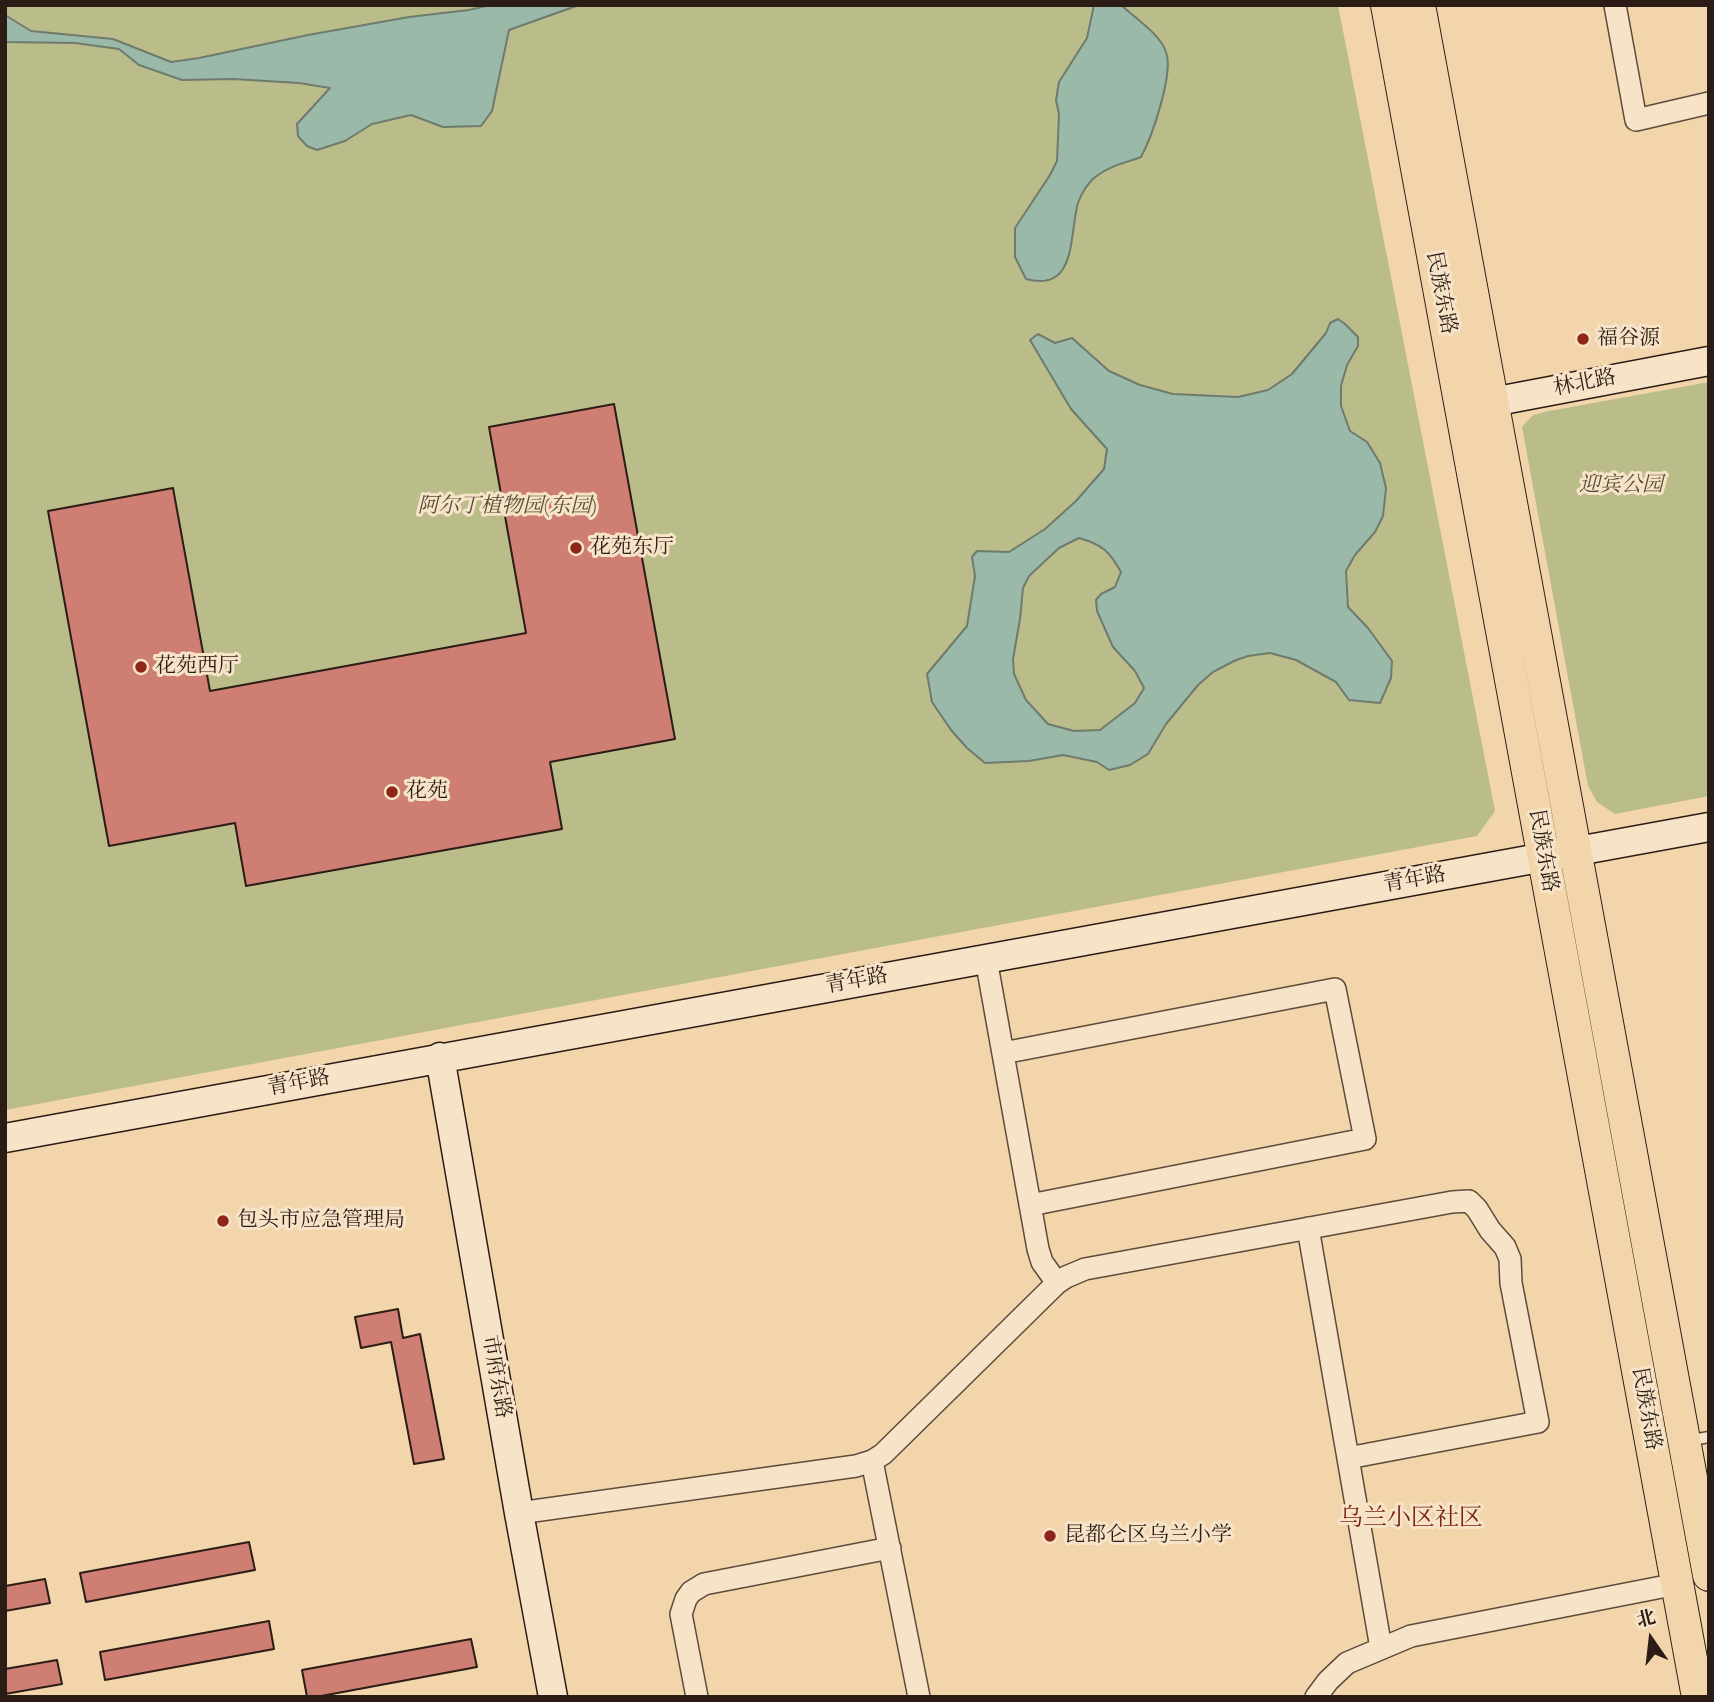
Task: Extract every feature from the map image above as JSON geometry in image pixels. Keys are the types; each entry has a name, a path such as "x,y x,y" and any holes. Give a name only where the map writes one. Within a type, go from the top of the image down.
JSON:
{"main road":[{"name":"民族东路","path":"1387,5 1698,1697"},
{"name":"民族东路","path":"1419,5 1575,852 1696,1439 1709,1575"},
{"name":"林北路","path":"1462,407 1709,360"},
{"name":"青年路","path":"5,1138 1709,827"},
{"name":"市府东路","path":"440,1058 553,1697"}],"street":[{"path":"1615,5 1636,120 1709,103"},
{"path":"986,959 1038,1249 1042,1262 1057,1283"},
{"path":"1003,1053 1335,989 1365,1139 1030,1205"},
{"path":"519,1513 856,1466 873,1461 1066,1277 1085,1269 1452,1202 1469,1202 1505,1247 1510,1259 1511,1283 1538,1422 1348,1458"},
{"path":"1308,1228 1381,1648"},
{"path":"873,1461 919,1697"},
{"path":"697,1697 681,1614 686,1599 697,1587 890,1548"},
{"path":"1316,1697 1347,1663 1411,1636 1677,1584"}],"green space":[{"name":"阿尔丁植物园(东园)","path":"5,5 1338,5 1495,811 1477,836 5,1110"},
{"name":"迎宾公园","path":"1709,382 1709,796 1615,814 1597,802 1588,786 1522,427 1533,415 1549,411"}],"shaded area":[{"path":"490,5 579,5 509,30 492,111 481,126 443,127 411,115 372,124 345,141 317,150 307,146 298,136 297,124 330,88 299,83 233,79 182,80 139,65 119,49 75,43 5,42 5,15 31,31 113,39 171,62 308,35"},
{"path":"1094,5 1121,5 1153,33 1166,52 1168,62 1165,89 1151,135 1141,157 1103,172 1092,180 1084,191 1078,203 1068,258 1063,269 1055,277 1043,281 1026,279 1015,257 1015,228 1057,161 1059,114 1056,100 1059,82 1087,38"},
{"path":"1338,319 1358,337 1358,346 1347,365 1341,386 1341,406 1350,431 1367,442 1380,463 1386,488 1383,516 1375,532 1355,555 1346,571 1348,607 1368,628 1392,661 1391,678 1380,703 1349,700 1336,682 1296,660 1270,653 1248,656 1213,672 1198,685 1166,724 1148,754 1130,765 1109,770 1097,762 1063,755 1029,761 985,763 951,730 932,702 927,674 967,626 975,576 972,557 977,551 1009,552 1045,529 1076,501 1104,469 1107,449 1071,409 1030,340 1038,334 1055,343 1072,338 1109,371 1140,385 1173,394 1238,397 1268,390 1292,374 1326,333 1330,323","holes":["1079,538 1100,546 1121,572 1115,587 1101,594 1096,600 1097,611 1113,647 1135,671 1144,688 1135,703 1100,730 1074,731 1048,724 1026,700 1014,674 1013,659 1023,588 1029,576 1059,548"]}],"building":[{"path":"614,404 675,739 550,762 562,829 246,886 235,823 109,846 48,511 173,488 210,691 526,633 489,427"},
{"path":"398,1309 403,1338 420,1334 444,1459 414,1464 391,1342 361,1348 355,1317"},
{"path":"249,1542 255,1570 86,1602 80,1573"},
{"path":"45,1579 50,1603 5,1611 5,1586"},
{"path":"269,1621 274,1649 105,1680 100,1652"},
{"path":"471,1639 477,1667 307,1697 302,1670"},
{"path":"57,1660 62,1684 5,1694 5,1669"}],"place":[{"name":"福谷源","path":"1583,339"},
{"name":"花苑东厅","path":"576,548"},
{"name":"花苑西厅","path":"141,667"},
{"name":"花苑","path":"392,792"},
{"name":"包头市应急管理局","path":"223,1221"},
{"name":"昆都仑区乌兰小学","path":"1050,1536"}],"district":[{"name":"乌兰小区社区","path":"1411,1520"}]}
